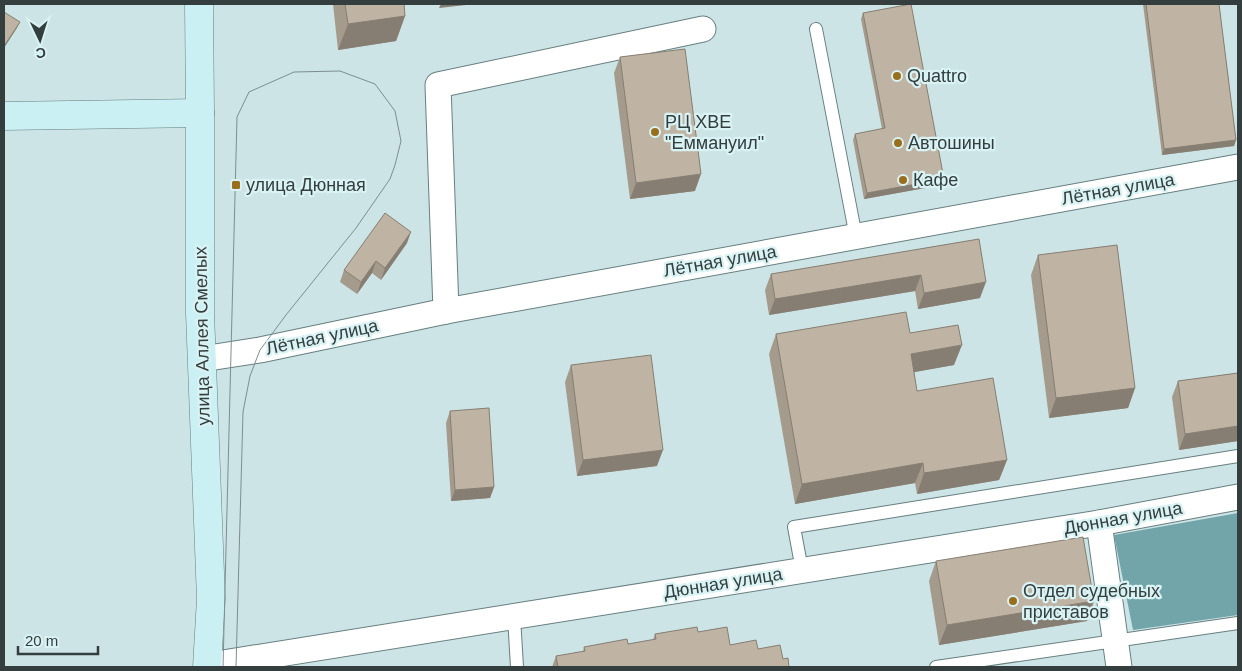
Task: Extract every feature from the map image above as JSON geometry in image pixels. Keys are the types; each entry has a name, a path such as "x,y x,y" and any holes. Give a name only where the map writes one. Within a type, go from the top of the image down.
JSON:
{"main road":[{"name":"улица Аллея Смелых","path":"199,4 200,313 211,599 207,665"},
{"path":"4,116 200,113"}],"street":[{"path":"446,311 438,85 703,29"},
{"name":"Лётная улица","path":"202,358 260,350 446,311 1238,167"},
{"name":"Дюнная улица","path":"207,665 1099,523 1238,497"},
{"path":"1099,523 1118,667"}],"lane":[{"path":"816,29 856,236"},
{"path":"802,570 794,527 1238,456"},
{"path":"514,617 517,667"},
{"path":"936,667 1238,623"}],"shaded area":[{"path":"1238,513 1238,615 1133,630 1114,535"}],"building":[{"path":"345,4 404,4 405,16 348,24"},
{"name":"Quattro","path":"911,4 944,179 867,193 855,134 885,128 863,13"},
{"path":"1146,4 1219,4 1236,140 1164,149"},
{"path":"4,12 20,22 4,46"},
{"name":"РЦ ХВЕ \"Еммануил\"","path":"685,49 701,174 636,183 620,57"},
{"path":"385,213 411,232 385,268 376,261 361,282 344,270"},
{"path":"979,239 986,282 924,293 921,275 775,299 771,274"},
{"path":"1117,245 1135,388 1056,398 1038,255"},
{"path":"906,312 910,333 958,325 962,345 911,354 917,391 993,378 1007,460 924,473 923,463 802,484 776,334"},
{"path":"651,355 663,450 583,460 571,365"},
{"path":"1238,373 1238,426 1185,434 1178,381"},
{"path":"489,408 494,487 455,490 450,411"},
{"path":"1083,537 1094,601 947,625 936,561"},
{"path":"697,627 698,632 727,627 730,645 756,640 758,649 780,645 783,659 788,658 789,667 558,667 556,656 585,651 584,647 627,639 628,644 656,639 655,634"}],"tram line":[{"path":"223,667 237,117 249,92 294,72 340,71 375,84 395,111 401,141 390,179 356,228 260,350 250,376 243,412 236,667"}],"place":[{"name":"Quattro","path":"897,76"},
{"name":"РЦ ХВЕ \"Еммануил\"","path":"655,132"},
{"name":"Автошины","path":"898,143"},
{"name":"Кафе","path":"903,180"},
{"name":"улица Дюнная","path":"236,185"},
{"name":"Отдел судебных приставов","path":"1013,601"}]}
